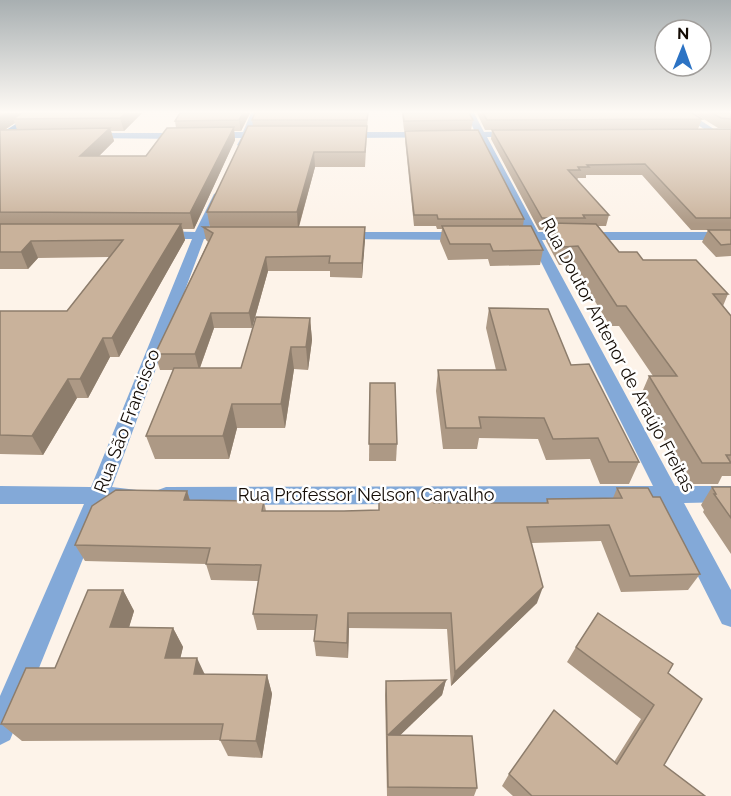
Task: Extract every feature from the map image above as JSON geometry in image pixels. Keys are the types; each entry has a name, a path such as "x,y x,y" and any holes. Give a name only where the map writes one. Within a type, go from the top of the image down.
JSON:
{"street":[{"name":"Rua São Francisco","path":"0,730 98,496 199,236 240,150"},
{"name":"Rua Doutor Antenor de Araújo Freitas","path":"488,150 731,615"},
{"path":"152,235 247,236"},
{"path":"330,236 473,236"},
{"path":"497,236 731,236"},
{"name":"Rua Professor Nelson Carvalho","path":"0,495 731,494"}],"building":[{"path":"0,150 86,150 80,156 146,156 150,150 222,150 190,213 0,212"},
{"path":"236,150 365,150 365,152 314,152 297,212 207,212"},
{"path":"407,150 488,150 524,219 438,219 437,215 414,215"},
{"path":"503,150 731,150 731,218 696,218 645,164 587,165 589,167 578,167 580,170 568,170 609,215 583,215 585,218 542,218"},
{"path":"550,223 596,224 619,252 637,252 643,260 696,260 728,294 713,294 731,316 731,455 726,455 731,463 702,463 649,376 677,376 626,306 617,306 578,246 563,247"},
{"path":"0,224 181,224 112,338 103,338 80,379 68,379 32,436 0,435 0,311 67,311 123,240 31,241 21,252 0,252"},
{"path":"442,226 531,226 543,250 493,251 490,244 450,244"},
{"path":"203,227 365,227 362,263 329,263 330,256 266,257 249,313 211,313 195,354 155,354 213,233"},
{"path":"708,230 731,230 731,244 721,245"},
{"path":"489,308 548,309 571,365 589,364 639,462 609,462 598,438 553,439 544,418 479,417 481,428 446,428 438,370 506,370"},
{"path":"256,317 310,318 306,347 291,347 281,404 232,404 223,436 146,436 174,368 241,368"},
{"path":"370,383 395,383 397,444 369,444"},
{"path":"712,487 731,487 731,518 714,494 716,494"},
{"path":"617,488 648,488 653,497 660,497 700,574 630,576 609,525 527,527 543,587 455,672 451,613 348,613 347,643 314,641 317,615 253,614 261,565 206,564 210,548 75,545 92,506 116,490 187,491 184,500 264,501 262,511 344,511 379,510 379,499 433,498 434,503 548,503 547,499 622,498"},
{"path":"88,590 123,590 110,627 173,628 165,658 197,658 194,674 267,675 256,741 220,740 223,724 1,724 26,668 55,668"},
{"path":"598,613 673,664 668,673 702,699 664,765 705,796 532,796 509,774 554,710 617,764 654,705 576,647"},
{"path":"446,680 388,735 472,736 477,788 388,787 386,681"}]}
